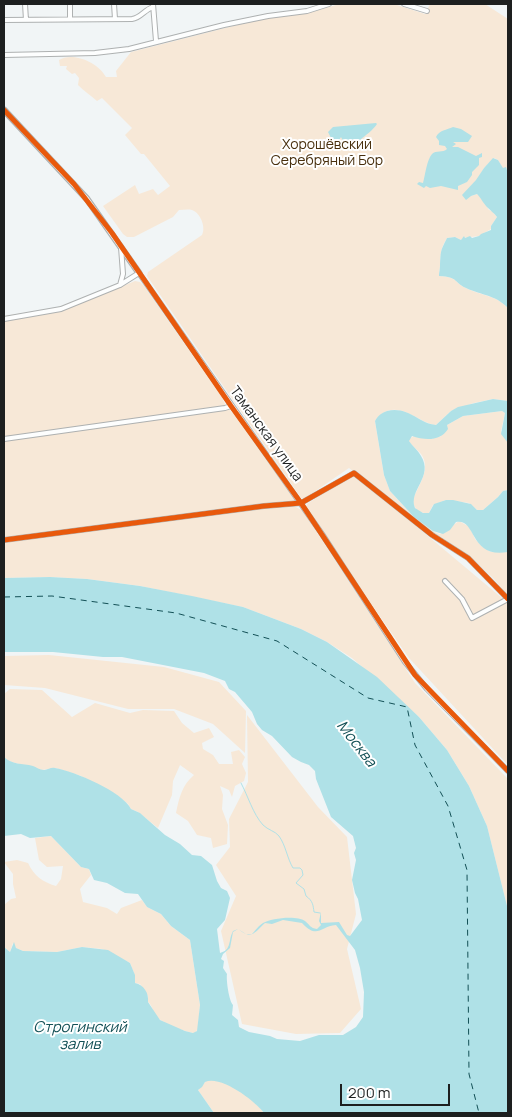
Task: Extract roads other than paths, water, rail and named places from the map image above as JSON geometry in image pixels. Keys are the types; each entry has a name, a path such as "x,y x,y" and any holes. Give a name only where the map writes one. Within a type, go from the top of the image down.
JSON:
{"street":[{"path":"25,4 26,20"},
{"path":"70,4 70,20"},
{"path":"114,4 115,19"},
{"path":"4,55 95,53 130,49 156,41 268,16 307,11 329,4"},
{"path":"404,4 427,10"},
{"path":"4,20 137,19 153,6 156,41"},
{"name":"Таманская улица","path":"4,110 87,199 118,240 137,274 301,503 415,675 508,771"},
{"path":"120,285 124,253"},
{"path":"123,270 126,276 137,274"},
{"path":"4,318 55,311 120,285 137,274"},
{"path":"4,439 231,406"},
{"path":"4,540 301,503 354,473 432,535 468,558 508,599 472,618 462,599 445,581"}],"water":[{"path":"376,123 374,128 360,140 354,139 349,143 344,143 341,137 338,142 333,142 328,132 333,127"},
{"path":"453,127 461,129 472,136 468,142 453,142 456,144 452,147 458,147 476,156 482,153 482,157 479,158 479,165 472,172 467,182 458,186 458,190 441,186 430,188 426,186 424,188 417,184 419,182 423,183 430,156 447,149 445,146 439,145 436,137 441,132"},
{"path":"493,158 498,160 503,168 506,167 508,173 508,308 498,300 472,291 453,279 439,276 441,251 447,238 455,237 461,240 464,236 465,238 470,236 472,238 479,236 491,230 491,226 497,217 477,194 466,200 462,195"},
{"path":"493,399 508,401 508,443 501,434 505,413 502,411 463,416 447,425 448,429 441,436 427,439 412,436 409,441 421,456 424,464 425,470 414,501 415,508 423,513 429,513 434,504 446,500 471,504 477,510 483,510 503,491 508,490 508,552 495,553 486,550 480,545 468,526 463,522 456,522 450,530 443,534 433,531 414,517 390,491 384,475 375,421 382,413 395,410 408,413 424,422 436,425 458,407"},
{"path":"50,577 87,579 140,586 243,607 301,629 327,642 377,677 419,717 447,750 469,786 487,826 508,910 508,1113 264,1113 237,1090 220,1082 212,1081 205,1082 198,1090 214,1113 4,1113 4,947 10,952 14,942 16,948 23,951 57,952 82,947 108,950 130,963 135,975 135,983 145,990 148,1002 160,1020 185,1031 193,1033 197,1031 200,1005 190,940 171,926 161,914 147,907 138,894 125,893 107,883 94,880 89,869 81,867 51,836 30,838 21,834 4,836 4,757 14,763 33,766 43,770 54,768 63,770 97,783 126,802 131,809 140,813 192,855 201,856 212,865 217,881 221,888 227,891 230,898 225,920 217,929 220,953 226,950 231,934 233,931 238,929 233,932 230,948 223,954 221,959 224,961 223,968 227,974 228,990 233,1005 232,1015 238,1020 239,1027 249,1032 277,1039 300,1041 319,1035 343,1035 356,1027 363,1017 364,992 355,950 336,925 319,931 312,931 302,923 283,920 272,924 265,923 253,934 250,935 246,934 252,934 260,925 267,921 284,918 301,919 317,929 321,925 319,921 321,912 321,923 339,922 347,935 350,936 362,920 352,880 356,860 353,836 331,817 316,779 315,771 309,765 292,757 272,736 262,730 252,712 235,692 229,689 225,681 204,673 122,657 53,652 4,652 4,578"}],"waterway":[{"path":"241,783 259,821 279,836 293,868 300,868 302,870 303,875 296,883 304,889 306,896 312,903 314,912 320,913"}],"park label":[{"name":"Хорошёвский Серебряный Бор","path":"327,154"}],"water label":[{"name":"Москва","path":"356,744"},
{"name":"Строгинский залив","path":"80,1036"}]}
